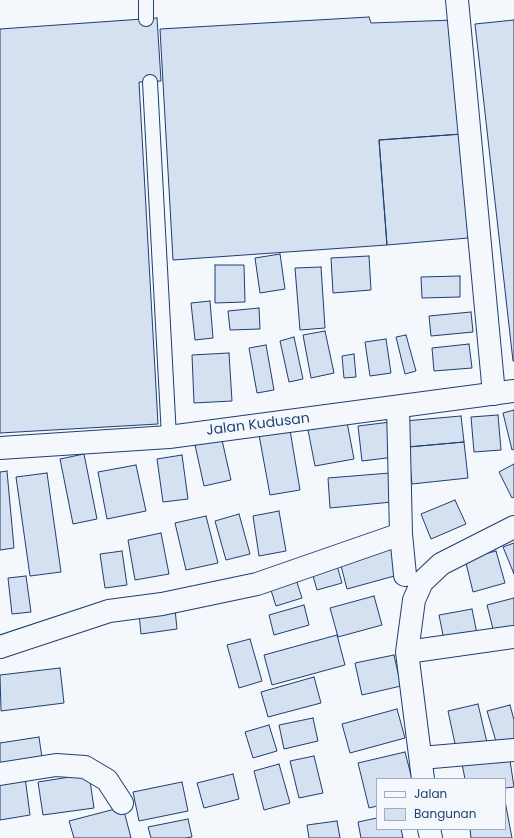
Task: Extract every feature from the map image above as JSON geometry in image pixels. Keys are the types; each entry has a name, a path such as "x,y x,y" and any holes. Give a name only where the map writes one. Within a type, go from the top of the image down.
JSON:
{"street":[{"path":"457,0 504,393"},
{"name":"Jalan Kudusan","path":"0,448 169,437 504,393"},
{"path":"398,407 401,534 405,575"},
{"path":"514,527 441,564 422,582 414,600 407,652 422,769 514,750"},
{"path":"0,646 109,611 162,604 257,584 401,534"},
{"path":"407,652 514,637"},
{"path":"0,774 56,765 85,767 107,780 122,803"}],"lane":[{"path":"146,0 146,19"},
{"path":"150,82 169,437"}],"building":[{"path":"369,17 371,23 454,20 462,134 379,140 387,245 173,260 160,29"},
{"path":"157,18 161,81 139,82 158,424 0,433 0,29"},
{"path":"514,20 514,361 513,361 475,24"},
{"path":"462,134 468,238 387,245 379,140"},
{"path":"280,254 285,289 260,293 255,258"},
{"path":"369,256 371,290 333,293 331,258"},
{"path":"215,265 244,265 245,302 215,303"},
{"path":"321,267 325,328 300,330 295,268"},
{"path":"460,276 460,297 422,298 421,277"},
{"path":"210,301 213,338 195,340 191,303"},
{"path":"259,308 260,329 230,330 228,311"},
{"path":"471,312 473,332 431,336 429,316"},
{"path":"325,331 334,373 311,378 303,335"},
{"path":"406,335 416,371 405,374 396,337"},
{"path":"294,337 303,379 289,382 280,341"},
{"path":"386,339 391,373 370,376 365,342"},
{"path":"469,344 472,368 434,371 432,348"},
{"path":"266,345 274,390 257,393 249,348"},
{"path":"229,353 232,401 194,403 192,355"},
{"path":"354,354 356,377 344,378 342,356"},
{"path":"514,410 514,449 512,450 503,413"},
{"path":"498,415 501,450 474,452 471,417"},
{"path":"461,416 464,442 408,447 405,421"},
{"path":"347,422 354,459 315,466 308,430"},
{"path":"391,422 395,457 362,461 358,426"},
{"path":"290,430 300,490 270,495 259,435"},
{"path":"222,440 231,480 204,486 195,445"},
{"path":"464,442 468,478 412,484 408,447"},
{"path":"84,454 97,519 73,524 60,459"},
{"path":"182,455 188,499 163,502 157,459"},
{"path":"514,464 514,497 512,498 499,472"},
{"path":"136,465 146,511 107,519 98,472"},
{"path":"7,471 14,548 0,550 0,472"},
{"path":"47,473 61,572 30,576 16,477"},
{"path":"390,473 392,502 330,508 328,478"},
{"path":"455,500 466,524 431,539 421,514"},
{"path":"279,511 286,551 259,556 253,516"},
{"path":"239,514 250,554 226,560 215,521"},
{"path":"206,516 218,563 186,570 175,523"},
{"path":"161,533 169,574 135,580 128,540"},
{"path":"514,543 514,574 503,547"},
{"path":"390,545 398,575 347,589 339,558"},
{"path":"122,551 127,585 105,588 100,554"},
{"path":"496,551 505,583 473,592 465,559"},
{"path":"336,562 342,583 317,590 311,569"},
{"path":"26,576 31,612 12,614 8,578"},
{"path":"295,576 302,598 276,606 269,584"},
{"path":"374,596 382,625 338,637 330,608"},
{"path":"514,598 514,628 494,633 487,605"},
{"path":"304,605 309,625 274,635 269,615"},
{"path":"175,609 177,629 141,634 139,614"},
{"path":"472,609 477,634 444,640 439,615"},
{"path":"337,635 345,665 272,685 264,655"},
{"path":"250,639 262,681 239,688 227,645"},
{"path":"394,655 401,686 362,695 355,663"},
{"path":"60,668 64,703 1,711 0,675"},
{"path":"314,677 321,703 268,717 261,692"},
{"path":"478,704 488,747 457,753 448,711"},
{"path":"510,705 514,720 514,743 498,748 487,711"},
{"path":"397,709 405,738 350,753 342,724"},
{"path":"313,718 318,741 284,749 279,725"},
{"path":"269,725 277,751 253,758 245,732"},
{"path":"39,737 43,765 0,772 0,743"},
{"path":"405,752 412,778 376,778 376,806 369,808 358,763"},
{"path":"509,754 514,787 506,788 506,778 465,778 462,764"},
{"path":"314,756 323,793 299,798 290,761"},
{"path":"279,764 290,803 264,810 254,771"},
{"path":"89,774 94,808 43,815 38,782"},
{"path":"233,774 239,799 204,808 197,783"},
{"path":"25,777 30,815 0,820 0,780"},
{"path":"182,782 188,811 139,821 133,792"},
{"path":"506,806 512,838 471,838 470,830 506,830"},
{"path":"123,807 131,838 74,838 69,821"},
{"path":"376,818 376,830 401,830 403,838 361,838 358,822"},
{"path":"188,819 192,837 151,838 148,827"},
{"path":"337,821 340,838 309,838 307,825"}]}
